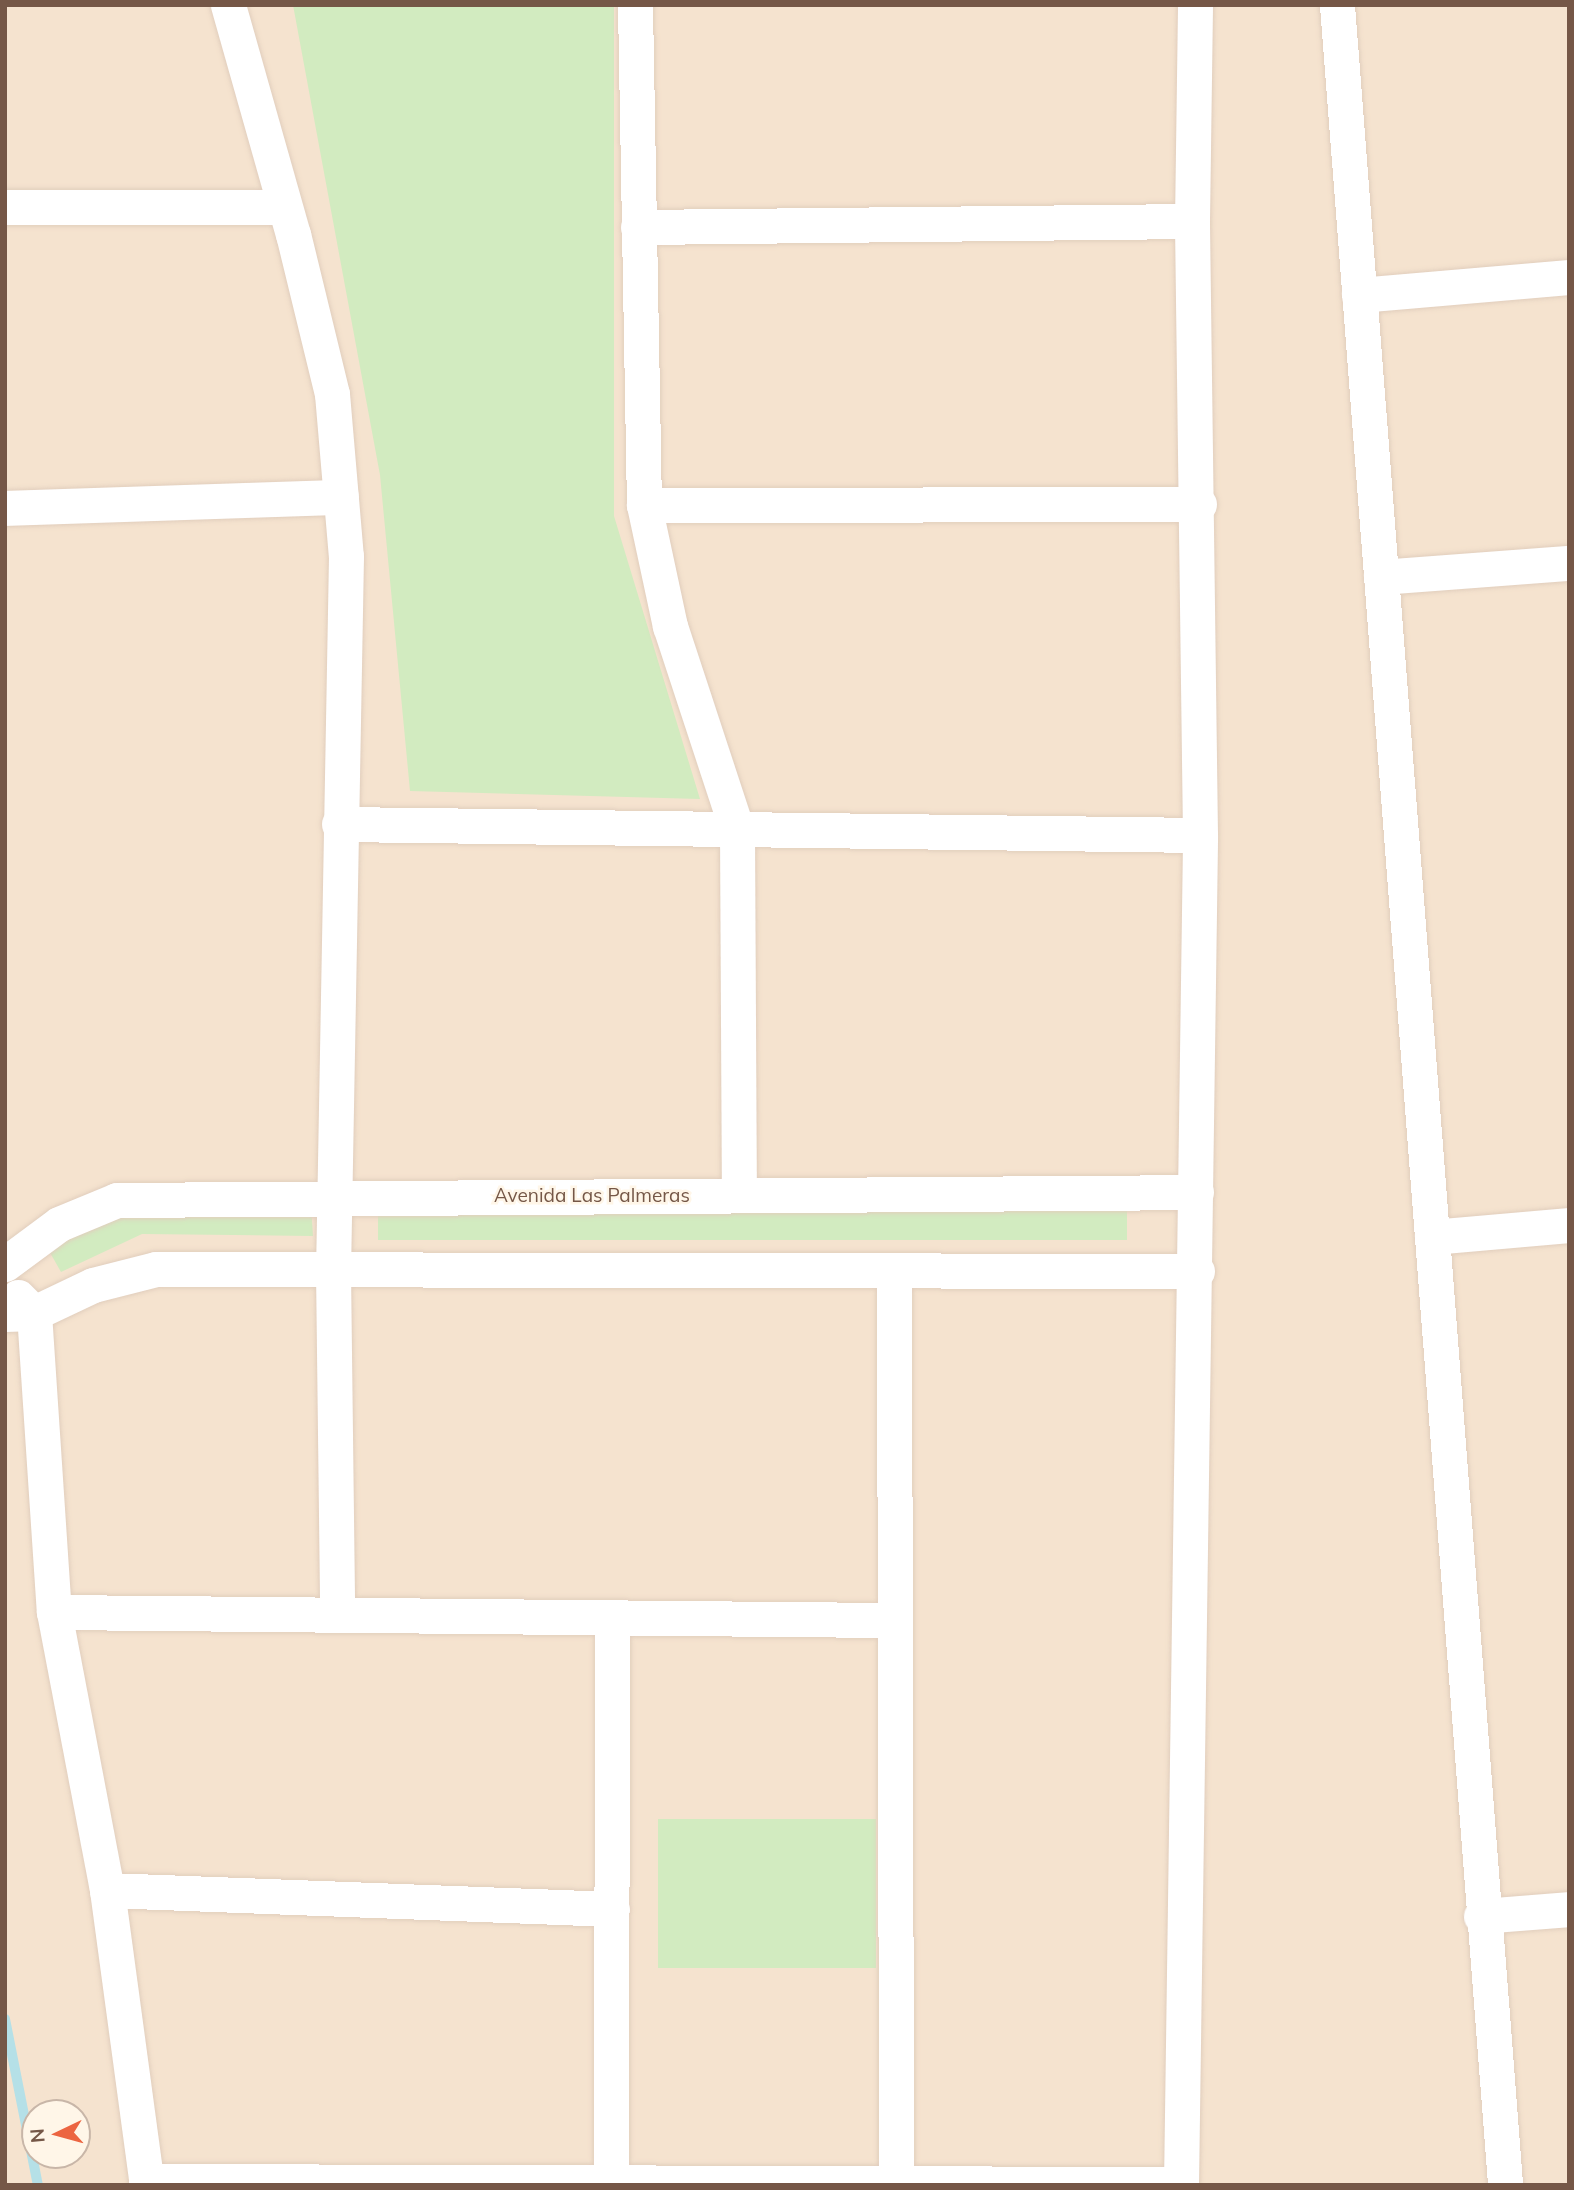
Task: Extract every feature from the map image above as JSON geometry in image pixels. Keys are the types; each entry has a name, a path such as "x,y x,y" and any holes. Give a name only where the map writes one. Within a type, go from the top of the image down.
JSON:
{"street":[{"path":"228,5 285,207 332,394 346,556 339,824 337,1197 333,1270 337,1614"},
{"path":"635,5 643,505 670,626 737,830 739,1195"},
{"path":"5,1284 20,1313 54,1612 107,1890 147,2183 1181,2184 1197,1271 1200,835 1199,504 1192,220 1195,5"},
{"path":"1336,5 1432,1237 1481,1916 1505,2185"},
{"path":"5,207 285,207"},
{"path":"638,227 1192,220"},
{"path":"1359,295 1569,277"},
{"path":"5,508 341,497"},
{"path":"643,505 1199,504"},
{"path":"1381,578 1569,563"},
{"path":"339,824 1200,835"},
{"name":"Avenida Las Palmeras","path":"5,1264 59,1224 117,1200 1196,1192"},
{"path":"1432,1237 1569,1225"},
{"path":"20,1313 93,1285 156,1269 1197,1271"},
{"path":"894,1270 896,2184"},
{"path":"54,1612 895,1620"},
{"path":"611,2182 612,1617"},
{"path":"107,1890 611,1909"},
{"path":"1481,1916 1569,1909"}],"shaded area":[{"path":"5,5 1569,5 1569,2185 5,2185"}],"green space":[{"path":"293,5 614,5 614,516 700,799 410,791 380,475"},
{"path":"378,1200 1127,1200 1127,1240 378,1240"},
{"path":"311,1204 313,1236 142,1234 61,1272 44,1242 122,1208"},
{"path":"658,1819 876,1819 876,1968 658,1968"}],"waterway":[{"path":"5,2019 38,2185"}]}
